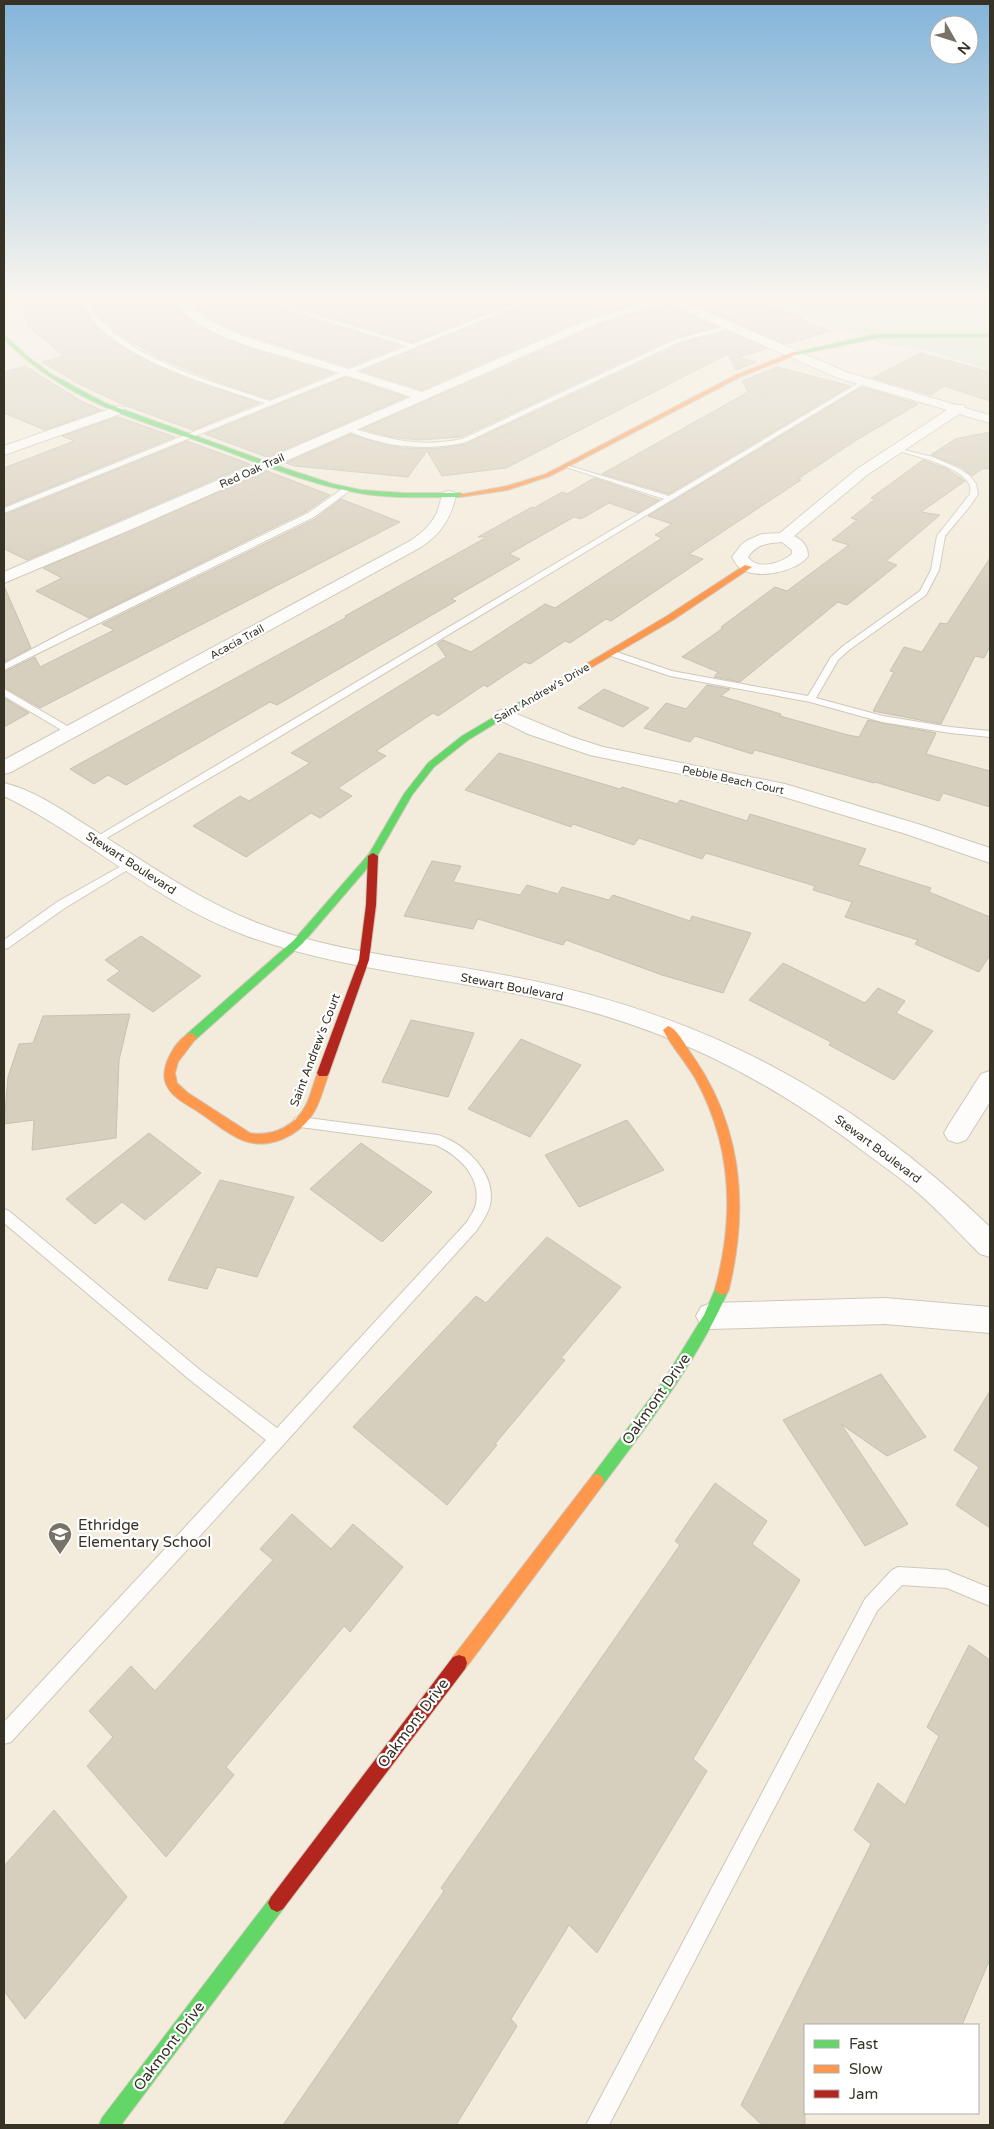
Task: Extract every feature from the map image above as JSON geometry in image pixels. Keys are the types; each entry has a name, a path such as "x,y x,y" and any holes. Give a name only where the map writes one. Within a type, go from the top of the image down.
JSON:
{"street":[{"path":"90,397 118,410 269,464 348,489 398,495 449,495 514,487 568,466 641,425 696,397"},
{"name":"Red Oak Trail","path":"6,576 269,464 419,397"},
{"path":"920,397 990,419"},
{"path":"784,537 840,488 959,408"},
{"path":"4,451 118,410"},
{"name":"Acacia Trail","path":"4,768 396,556 424,538 438,526 445,513 449,495"},
{"path":"784,537 793,541 800,549 800,556 795,562 770,569 748,567 741,562 740,557 747,547 762,539 784,537"},
{"name":"Saint Andrew's Drive","path":"373,856 408,794 431,765 465,738 670,618 728,578 748,567"},
{"name":"Pebble Beach Court","path":"505,715 529,728 589,748 629,759 761,784 941,838 990,856"},
{"name":"Stewart Boulevard","path":"4,789 29,799 182,896 217,915 254,930 364,960 550,992 615,1010 722,1051 767,1073 827,1111 925,1183 990,1245"},
{"name":"Saint Andrew's Court","path":"373,856 371,905 364,960 310,1109 300,1122 287,1133 268,1139 248,1138 180,1094 170,1082 169,1068 175,1055 190,1038 298,942 373,856"},
{"name":"Oakmont Drive","path":"109,2125 669,1385 720,1297 730,1264 736,1222 735,1182 727,1144 717,1113 701,1079 668,1030"},
{"path":"957,1133 990,1081"},
{"path":"710,1316 884,1311 990,1320"}],"lane":[{"path":"254,397 270,403"},
{"path":"4,511 284,397"},
{"path":"348,429 372,438 407,445 437,446 464,441 557,397"},
{"path":"96,840 838,397"},
{"path":"811,699 834,660 846,648 923,593 931,582 937,562 938,543 941,537 975,492 974,485 969,478 953,467 897,449"},
{"path":"568,466 669,498"},
{"path":"4,667 66,634 311,515 348,489"},
{"path":"611,653 670,673 811,699 882,719 950,730 987,731"},
{"path":"4,692 71,732"},
{"path":"4,945 61,905 130,864"},
{"path":"4,1735 472,1226 483,1205 482,1181 469,1160 451,1146 438,1140 300,1122"},
{"path":"4,1215 195,1375 278,1439"},
{"path":"597,2125 871,1605 898,1576 947,1579 990,1597"}],"building":[{"path":"4,397 75,397 101,410 45,430 4,413"},
{"path":"108,397 243,397 259,403 193,430"},
{"path":"296,397 405,397 267,457 205,434"},
{"path":"434,397 546,397 461,437 418,440 391,437 362,429"},
{"path":"566,397 644,397 506,468 442,476 427,451 408,477 295,466 286,463 351,434 378,443 403,448 441,448 466,444"},
{"path":"738,397 831,397 669,494 602,474"},
{"path":"845,397 896,397 918,404 855,441 798,479 801,480 689,554 703,559 611,621 606,619 570,643 565,641 530,664 525,662 487,687 484,685 438,716 433,713 376,751 386,756 338,788 352,796 320,818 311,813 246,857 193,826 240,796 249,801 310,763 291,753 446,657 437,644 443,640 471,652 545,604 555,608 662,538 655,535 672,524 648,516"},
{"path":"979,397 990,397 990,401"},
{"path":"118,417 175,437 4,506 4,468 74,441 62,436"},
{"path":"990,432 990,468 982,469 972,476 961,467 931,455 955,439"},
{"path":"187,441 250,464 27,560 4,549 4,515"},
{"path":"923,460 947,469 965,481 921,512 940,515 886,561 897,565 847,605 838,602 740,682 714,677 718,672 682,657 775,587 787,591 849,545 832,540 857,520 851,518 875,499 871,498"},
{"path":"267,471 330,495 307,511 89,618 36,591 62,578 43,568"},
{"path":"594,478 659,500 638,513 609,503 581,519 574,517 509,554 520,559 451,599 456,601 277,705 270,702 126,785 108,775 94,784 70,769 347,617 345,616 487,537 478,537 532,507 534,508 562,492 567,494"},
{"path":"341,499 400,522 40,708 4,687 4,672 35,657 40,667 114,630 102,624 315,519"},
{"path":"990,558 990,646 984,658 975,656 941,724 873,711 894,672 890,671 904,647 922,652 940,623 947,624"},
{"path":"4,586 31,648 4,662"},
{"path":"707,685 730,689 721,696 781,714 780,716 848,735 859,737 868,720 936,733 926,754 990,771 990,807 943,793 939,801 755,750 752,754 695,736 690,742 644,728 666,703 686,709"},
{"path":"604,689 649,708 623,727 578,708"},
{"path":"4,698 29,713 4,727"},
{"path":"499,753 677,804 680,800 747,821 750,814 866,849 858,865 931,888 929,892 990,917 990,955 979,972 915,944 918,940 845,917 852,902 813,890 815,886 706,853 702,859 639,838 634,845 573,824 571,827 465,790"},
{"path":"432,861 461,866 453,882 520,895 527,885 558,894 562,887 609,900 613,895 690,921 692,916 751,933 723,993 662,975 566,940 563,945 478,919 473,929 404,916"},
{"path":"141,936 201,976 153,1012 107,980 120,971 105,960"},
{"path":"783,963 865,1003 878,988 905,1001 896,1013 933,1031 894,1080 829,1045 831,1042 749,1000"},
{"path":"130,1014 119,1060 116,1138 32,1150 34,1120 4,1124 8,1077 19,1044 33,1043 43,1016"},
{"path":"411,1020 474,1033 448,1097 382,1082"},
{"path":"521,1039 581,1065 530,1137 468,1109"},
{"path":"627,1120 664,1170 579,1207 545,1155"},
{"path":"149,1133 201,1173 145,1220 122,1202 95,1224 66,1199"},
{"path":"361,1143 432,1192 382,1242 310,1189"},
{"path":"220,1180 294,1197 257,1277 217,1267 207,1289 168,1280"},
{"path":"547,1237 621,1287 561,1358 565,1360 447,1505 353,1427 476,1296 486,1303"},
{"path":"881,1374 926,1437 887,1456 841,1424 908,1524 865,1546 783,1420"},
{"path":"990,1391 990,1528 956,1505 979,1467 954,1450"},
{"path":"715,1483 767,1521 752,1544 800,1580 693,1759 707,1771 597,1953 569,1925 511,2019 517,2026 456,2125 283,2125 444,1891 441,1888 680,1545 675,1541"},
{"path":"292,1514 331,1549 353,1524 403,1567 350,1632 344,1626 226,1767 234,1775 166,1857 87,1766 113,1737 89,1711 131,1666 155,1691 273,1560 260,1549"},
{"path":"969,1645 990,1660 990,1959 962,2024 804,2024 805,2125 762,2125 741,2105 871,1844 854,1830 878,1783 905,1805 939,1736 927,1727"},
{"path":"54,1810 127,1897 25,2019 4,1991 4,1866"}],"traffic: fast":[{"path":"89,397 132,416 331,485 361,492 404,495 461,495"},
{"path":"191,1037 298,942 373,856 408,794 431,765 465,738 548,689"},
{"path":"597,1481 669,1385 709,1319 722,1289"},
{"path":"109,2125 277,1903"}],"traffic: slow":[{"path":"461,495 508,488 548,475 697,397"},
{"path":"548,689 670,618 748,567"},
{"path":"668,1030 702,1081 723,1131 729,1157 733,1183 733,1236 722,1289"},
{"path":"191,1037 178,1051 172,1062 169,1073 172,1084 184,1096 249,1138 267,1139 276,1137 284,1134 299,1123 312,1105 323,1073"},
{"path":"459,1663 597,1481"}],"traffic: jam":[{"path":"323,1073 364,960 371,905 373,856"},
{"path":"277,1903 459,1663"}],"place":[{"name":"Ethridge Elementary School","path":"60,1555"}]}
